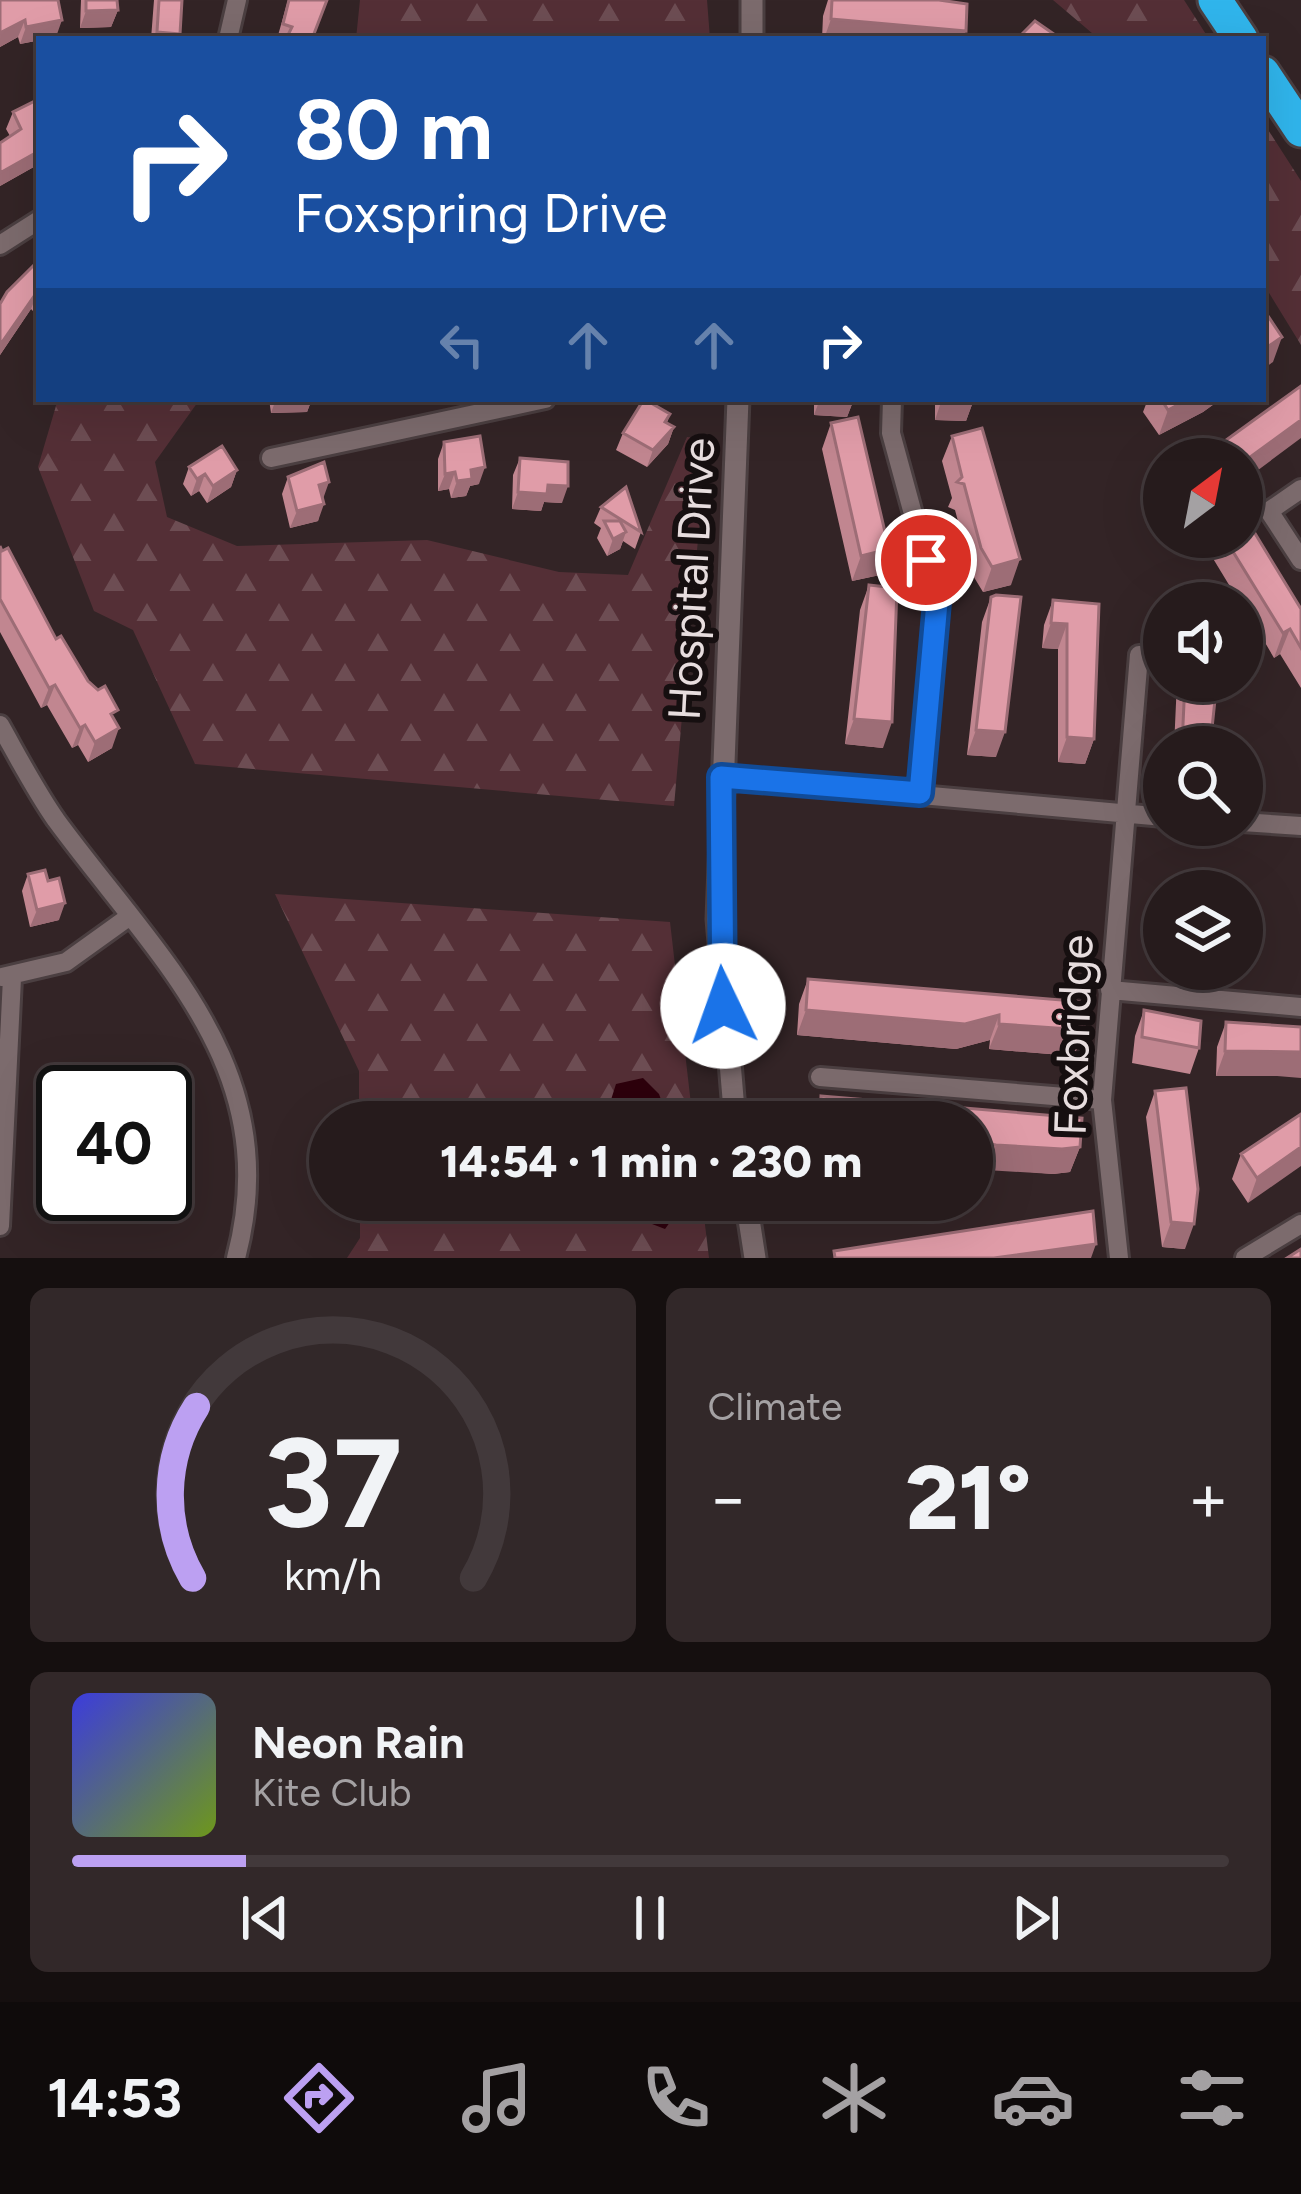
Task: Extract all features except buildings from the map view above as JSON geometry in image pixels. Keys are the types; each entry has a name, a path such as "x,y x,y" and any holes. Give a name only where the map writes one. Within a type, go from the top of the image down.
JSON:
{"highway":[{"path":"1215,0 1239,36"},
{"path":"1266,78 1301,130"}],"street":[{"path":"229,36 237,0"},
{"path":"752,0 752,36"},
{"path":"0,245 36,222"},
{"path":"271,458 530,402"},
{"name":"Hospital Drive","path":"733,1101 718,919 738,402"},
{"path":"892,402 891,433 937,602 920,793"},
{"path":"1301,489 1269,511 1301,560"},
{"name":"Foxbridge","path":"1119,1258 1102,1100 1139,656"},
{"path":"0,725 53,815 191,995 226,1060 247,1148 246,1198 236,1258"},
{"path":"721,777 1143,816"},
{"path":"1263,824 1301,826"},
{"path":"0,1226 6,977 67,962 130,916"},
{"path":"1110,990 1301,1007"},
{"path":"820,1077 1102,1100"},
{"path":"749,1221 755,1258"},
{"path":"1245,1258 1301,1224"}],"green space":[{"path":"360,0 707,0 710,36 356,36"},
{"path":"1053,0 1184,0 1207,36 1095,36"},
{"path":"1266,127 1301,181 1301,345 1266,288"},
{"path":"57,402 198,402 155,462 167,517 237,546 427,540 559,572 628,575 687,437 707,439 674,806 195,764 133,630 94,611 38,467"},
{"path":"275,894 670,922 691,1101 359,1101 359,1071"},
{"path":"360,1221 705,1221 709,1258 347,1258 360,1238"}],"shaded area":[{"path":"643,1078 662,1101 611,1101 616,1084"},
{"path":"644,1221 671,1221 665,1229"}],"route":[{"path":"723,1006 718,919 721,777 920,793 937,602 926,560"}]}
